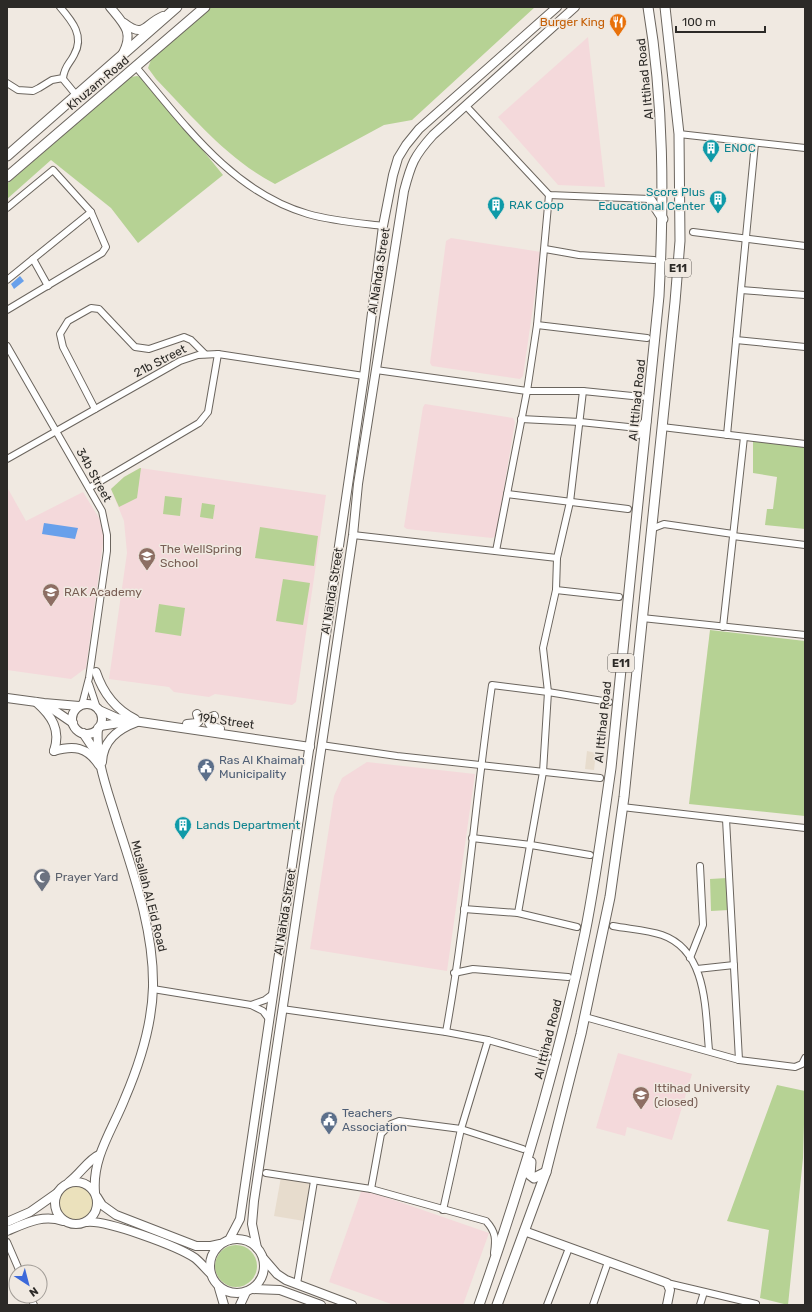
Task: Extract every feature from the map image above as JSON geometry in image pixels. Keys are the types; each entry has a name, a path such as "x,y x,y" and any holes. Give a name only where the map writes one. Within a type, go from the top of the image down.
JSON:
{"main road":[{"path":"110,7 122,21 133,30 142,31 157,19 169,15"},
{"name":"Khuzam Road","path":"7,156 95,81 177,7"},
{"name":"Khuzam Road","path":"7,177 205,7"},
{"name":"Al Nahda Street","path":"225,1242 240,1219 272,994 310,747 319,671 364,376 383,226 393,175 398,158 419,129 558,7"},
{"name":"Al Nahda Street","path":"257,1248 252,1230 252,1217 353,535 358,484 404,191 411,163 419,150 432,135 575,7"},
{"name":"E11","path":"497,1305 546,1172 585,1017 610,897 622,807 652,530 680,240 679,134 665,7"},
{"name":"Al Ittihad Road","path":"477,1305 483,1294 492,1269 535,1135 568,1014 586,932 611,768 659,296 663,219 661,110 647,8"},
{"path":"122,21 129,39 123,55"},
{"path":"56,135 52,129 53,125 89,92 95,81"},
{"path":"650,199 663,219"},
{"path":"650,386 654,382 659,382 665,393"},
{"path":"638,431 646,421"},
{"path":"352,456 358,454 360,457 358,484"},
{"path":"96,672 100,684 110,700 123,712 139,722"},
{"path":"7,698 40,703 80,706 92,704 98,709 102,717 99,727 92,733 83,733 76,729 73,723 74,712 80,706"},
{"path":"40,703 55,724 57,742 54,751 75,747 83,749 91,755 102,771"},
{"path":"40,703 73,723"},
{"name":"19b Street","path":"98,709 117,718 139,722 155,723 310,747"},
{"path":"155,723 165,721 194,725 199,720 198,714"},
{"path":"214,716 210,718 209,722 212,727 273,736 278,741"},
{"path":"102,771 103,752 111,737 118,730 139,722"},
{"name":"19b Street","path":"99,727 139,722"},
{"name":"Musallah Al Eid Road","path":"96,1194 95,1180 99,1155 125,1100 139,1064 148,1024 152,989 152,958 136,885 98,756 99,727"},
{"name":"Musallah Al Eid Road","path":"83,733 98,756"},
{"path":"291,869 295,883 298,885 302,884"},
{"path":"535,1135 530,1175 537,1178 546,1172"},
{"name":"Musallah Al Eid Road","path":"68,1183 80,1174 92,1159 99,1155"},
{"path":"7,1222 30,1212 68,1183 80,1182 86,1184 96,1194 102,1205 116,1215 196,1246 211,1246 225,1242 244,1240 257,1248 277,1274 297,1284 352,1305"},
{"path":"58,1192 55,1206 61,1218 67,1222"},
{"path":"87,1222 97,1208 96,1194"},
{"path":"7,1231 42,1218 56,1218 73,1224 97,1221 114,1225 194,1258 210,1273"},
{"path":"524,1232 667,1283 670,1290 667,1305"},
{"path":"224,1305 219,1288 213,1281 210,1273 211,1257 225,1242"},
{"path":"240,1305 249,1291 259,1283 263,1275 264,1266 262,1256"},
{"path":"219,1288 232,1294 249,1291 280,1290 321,1305"}],"street":[{"path":"60,7 74,23 78,33 76,52 65,68 63,79 77,96"},
{"path":"136,67 202,144 227,169 250,186 278,202 308,214 336,220 383,226"},
{"path":"7,83 15,90 32,91 52,80 63,79"},
{"path":"466,106 548,195 650,199"},
{"path":"679,134 805,148"},
{"path":"726,435 755,143"},
{"path":"7,208 53,170 91,212 106,245 102,253 7,310"},
{"path":"496,551 522,419 537,325 545,249 548,195"},
{"path":"7,280 91,212"},
{"path":"693,232 805,246"},
{"path":"545,249 579,255 654,260"},
{"path":"33,259 48,286"},
{"path":"741,290 805,296"},
{"path":"95,409 63,347 60,334 68,321 91,308 99,309 135,347 148,349 184,337 191,340 205,354"},
{"path":"537,325 647,338"},
{"path":"736,340 805,347"},
{"name":"34b Street","path":"7,346 102,511 107,535 107,551 88,678 80,706"},
{"name":"21b Street","path":"7,459 180,360 205,354 218,354 364,376"},
{"path":"89,488 199,423 204,418 208,412 218,354"},
{"path":"376,370 527,391 583,391 642,397"},
{"path":"518,913 543,772 548,692 543,648 556,590 557,558 570,502 583,391"},
{"path":"522,419 580,422 638,431"},
{"path":"662,427 805,444"},
{"path":"723,626 744,437"},
{"path":"507,494 628,509"},
{"path":"652,530 664,524 805,545"},
{"path":"353,535 557,558"},
{"path":"556,590 619,597"},
{"path":"642,618 805,635"},
{"name":"34b Street","path":"88,678 98,709"},
{"path":"446,1032 464,909 480,766 492,686 548,692 609,702"},
{"path":"321,745 480,766 600,778"},
{"path":"622,807 805,828"},
{"path":"726,819 740,1060"},
{"path":"472,838 531,845 590,855"},
{"path":"690,958 703,925 700,866"},
{"path":"464,909 518,913 577,926"},
{"path":"613,926 661,935 673,940 690,958 697,969 702,982 709,1050"},
{"path":"697,969 734,964"},
{"path":"454,973 473,969 568,977"},
{"path":"152,989 251,1005 263,1011 269,1019"},
{"path":"251,1005 265,1000 272,994"},
{"path":"282,1009 446,1032 488,1040 548,1057"},
{"path":"585,1017 709,1050 740,1060 795,1067 802,1064 805,1058"},
{"path":"443,1210 461,1129 488,1040"},
{"path":"371,1189 381,1134 391,1124 399,1121 461,1129 523,1149"},
{"path":"266,1174 371,1189 486,1221 494,1230 495,1234 492,1269"},
{"path":"297,1284 314,1181"},
{"path":"7,1242 17,1264"},
{"path":"547,1305 569,1248"},
{"path":"593,1305 608,1262"},
{"path":"667,1283 756,1304"},
{"path":"700,1305 704,1292"}],"shaded area":[{"path":"588,37 605,187 558,185 498,117"},
{"path":"451,238 541,252 523,376 520,379 432,366 430,363 446,241"},
{"path":"425,404 513,418 515,422 496,536 492,538 407,529 404,527 423,407"},
{"path":"140,468 326,495 296,702 292,705 215,694 209,697 174,692 169,687 109,679 127,553 124,521 111,489 124,477"},
{"name":"RAK Academy","path":"7,487 26,521 83,492 99,518 104,536 86,668 71,679 7,670"},
{"path":"587,751 596,753 594,770 585,769"},
{"path":"367,762 475,774 447,971 310,949 334,796 342,778"},
{"name":"Ittihad University (closed)","path":"618,1053 692,1074 672,1140 627,1127 625,1136 596,1128"},
{"path":"281,1177 311,1181 304,1221 274,1216"},
{"path":"362,1189 489,1233 463,1305 394,1305 329,1282"}],"green space":[{"path":"210,7 535,7 412,120 384,125 275,184 258,174 226,150 183,108 156,79 148,68 151,60"},
{"path":"137,76 144,78 223,175 138,243 111,208 51,160 7,199 7,184 131,77"},
{"path":"753,436 805,445 805,529 765,525 767,509 773,509 777,477 753,473"},
{"path":"140,468 137,498 119,507 111,489 124,477"},
{"path":"165,496 182,498 180,516 163,514"},
{"path":"202,503 215,505 213,519 200,517"},
{"path":"260,527 318,536 314,566 255,558"},
{"path":"283,579 310,583 303,625 276,621"},
{"path":"159,604 185,608 181,636 155,632"},
{"path":"710,630 805,641 805,816 689,804"},
{"path":"727,878 729,910 711,911 710,879"},
{"path":"777,1085 805,1091 803,1158 788,1305 760,1298 769,1230 727,1221"},
{"path":"232,1245 240,1245 248,1248 254,1254 257,1266 254,1278 248,1284 240,1287 232,1287 224,1284 218,1278 215,1270 215,1262 218,1254 224,1248"}],"sand":[{"path":"76,1185 89,1190 94,1203 89,1216 76,1221 63,1216 58,1203 63,1190"}],"water":[{"path":"20,276 24,281 14,289 11,284"},
{"path":"44,523 78,528 75,539 42,534"}],"place":[{"name":"Burger King","path":"618,37"},
{"name":"ENOC","path":"711,163"},
{"name":"Score Plus Educational Center","path":"718,214"},
{"name":"RAK Coop","path":"496,220"},
{"name":"The WellSpring School","path":"147,571"},
{"name":"RAK Academy","path":"51,607"},
{"name":"Ras Al Khaimah Municipality","path":"206,782"},
{"name":"Lands Department","path":"183,840"},
{"name":"Prayer Yard","path":"42,892"},
{"name":"Ittihad University (closed)","path":"641,1110"},
{"name":"Teachers Association","path":"329,1135"}]}
